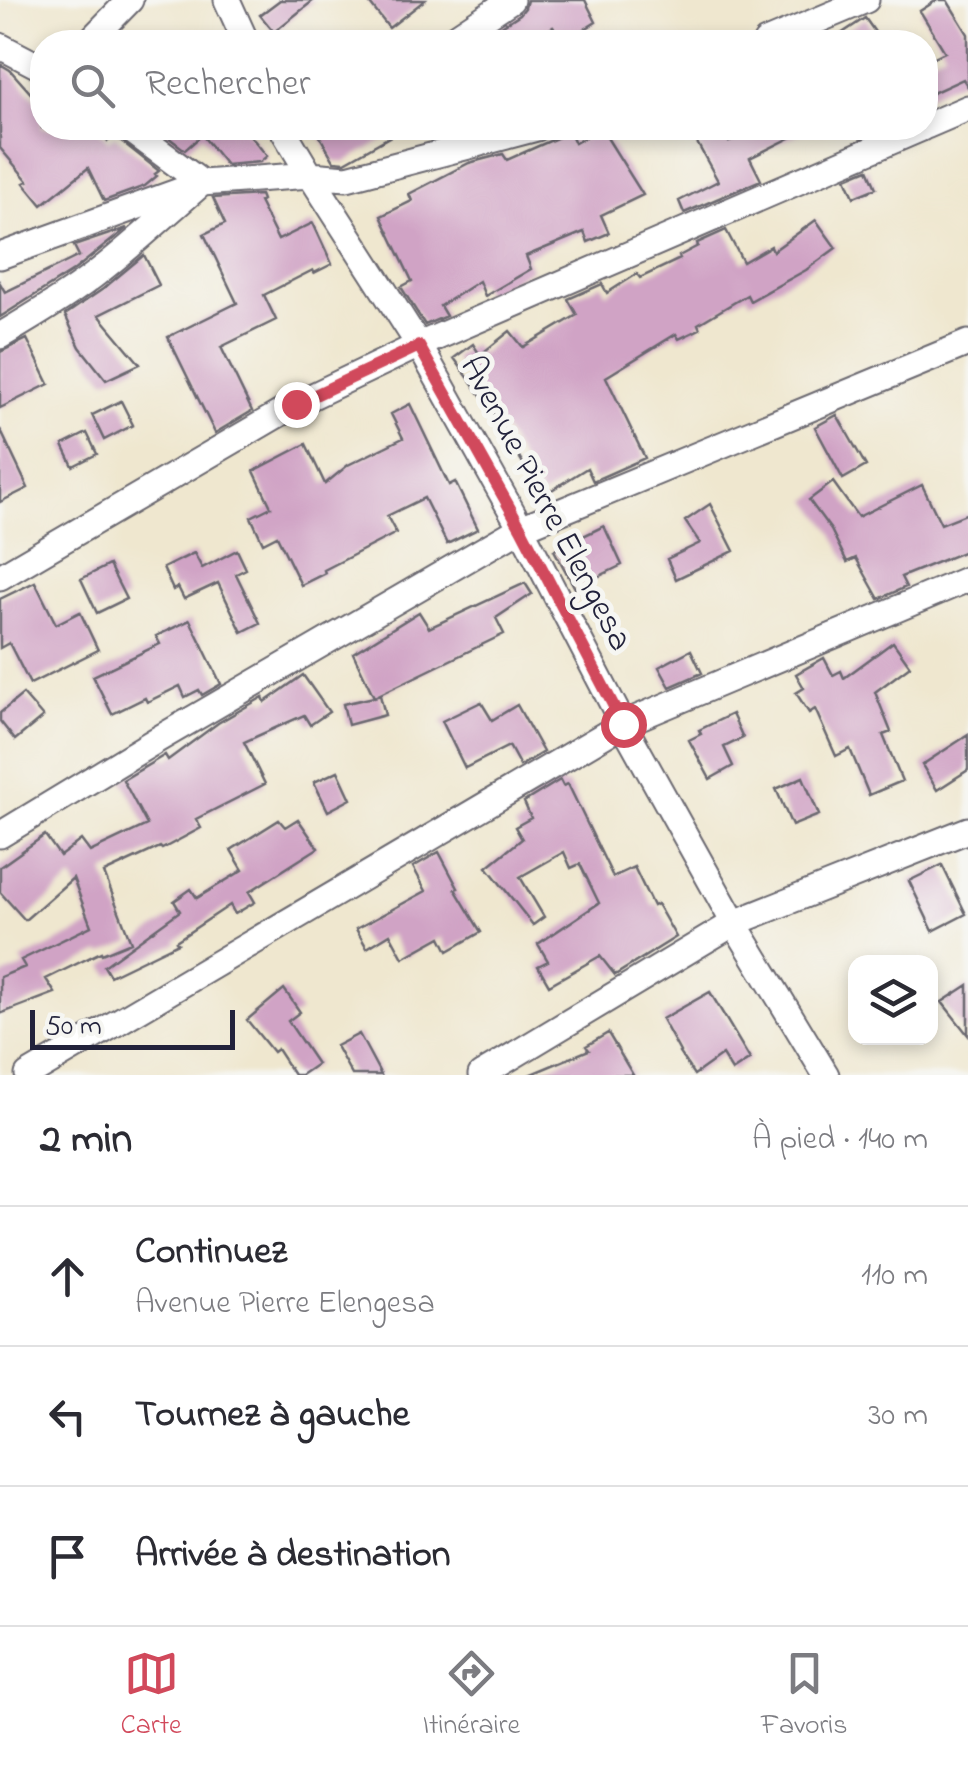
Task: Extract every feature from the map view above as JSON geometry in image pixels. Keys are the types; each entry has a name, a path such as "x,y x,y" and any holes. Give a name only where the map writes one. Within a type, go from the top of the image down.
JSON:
{"street":[{"path":"101,30 130,0"},
{"path":"228,0 241,30"},
{"path":"466,30 511,0"},
{"path":"795,30 866,0"},
{"path":"0,46 30,62"},
{"path":"938,121 968,108"},
{"path":"144,140 202,183"},
{"name":"Avenue Pierre Elengesa","path":"292,140 419,346 734,923 826,1075"},
{"path":"0,256 202,183 310,175 346,178 492,140"},
{"path":"0,577 296,404 419,346 894,140"},
{"path":"0,336 92,277 202,183"},
{"path":"0,835 155,740 521,528 968,344"},
{"path":"28,1075 623,724 968,579"},
{"path":"481,1075 734,923 968,830"}],"building":[{"path":"280,0 314,0 276,30 260,15"},
{"path":"367,0 425,0 389,28"},
{"path":"527,0 585,0 596,22 583,30 495,30 525,8"},
{"path":"937,0 947,0 968,34 968,87 963,79 938,90 938,55 945,52 938,41 938,30 932,30 920,11"},
{"path":"865,18 874,30 847,30"},
{"path":"0,64 30,92 30,140 120,140 159,171 145,186 104,201 88,168 42,205 0,148"},
{"path":"172,140 196,140 185,150"},
{"path":"206,140 254,140 267,156 260,162 226,165"},
{"path":"322,140 384,140 345,162 334,161"},
{"path":"552,140 609,140 643,195 601,215 609,233 588,242 584,232 526,256 531,269 485,296 479,281 440,306 446,316 425,325 401,287 412,281 381,216 412,201 409,194 469,163 503,154 507,160"},
{"path":"696,140 786,140 750,158 761,180 684,213 679,201 718,181"},
{"path":"868,169 876,188 854,197 846,178"},
{"path":"260,195 259,202 278,240 313,223 332,264 264,295 276,320 221,347 252,411 215,433 168,337 237,303 204,234 225,224 213,198"},
{"path":"816,220 836,248 806,270 750,301 747,295 698,324 700,329 679,339 676,334 606,377 645,458 593,481 587,468 542,496 493,412 454,358 473,344 480,355 510,331 523,347 577,315 568,299 602,284 607,293 637,274 640,278 680,259 697,243 726,230 743,262 771,246 773,251"},
{"path":"127,228 73,271 0,317 0,283 5,292 79,256 74,246"},
{"path":"144,255 159,285 99,315 140,364 106,380 80,347 65,315"},
{"path":"27,339 49,384 0,408 0,352"},
{"path":"121,401 133,425 104,440 92,415"},
{"path":"410,404 449,485 455,482 478,529 447,544 424,498 387,516 396,533 301,585 277,536 263,543 251,517 271,507 254,471 306,444 325,484 348,465 403,438 391,414"},
{"path":"837,415 866,466 843,479 815,427"},
{"path":"0,429 28,488 0,502"},
{"path":"87,433 97,454 73,466 63,445"},
{"path":"833,482 858,517 922,485 941,524 968,513 968,550 901,577 906,587 879,599 856,558 847,562 831,530 809,500"},
{"path":"710,504 734,551 676,579 667,559 700,543 685,521"},
{"path":"604,526 622,565 575,588 554,550"},
{"path":"237,550 246,569 236,574 260,623 242,632 218,583 184,599 178,587 173,590 163,568 194,553 202,568"},
{"path":"109,565 126,599 97,613 81,579"},
{"path":"35,582 56,624 80,612 98,650 30,684 9,643 0,648 0,599"},
{"path":"525,583 532,594 496,618 504,634 374,697 353,653 419,612 429,628"},
{"path":"190,620 221,684 202,695 199,690 185,697 180,686 112,714 93,676 160,644 156,636"},
{"path":"893,642 910,666 875,692 891,732 883,735 902,781 869,795 850,749 836,756 815,709 809,713 796,693 804,688 796,674 824,658 833,675 841,671 844,678"},
{"path":"691,650 702,673 670,687 659,667"},
{"path":"303,675 329,712 310,725 304,715 244,742 265,784 196,819 201,828 104,873 131,942 46,979 55,993 0,1014 0,977 25,967 21,960 91,926 73,878 25,920 0,892 0,867 45,835 60,856 81,840 90,852 147,825 123,780 165,755 168,760 218,723 263,697 265,702"},
{"path":"23,694 43,717 15,740 0,721 0,713"},
{"path":"380,695 385,715 348,725 343,704"},
{"path":"481,702 492,720 517,705 543,752 520,766 509,746 465,768 442,721"},
{"path":"732,714 743,738 724,747 733,766 710,779 689,740 701,734 699,730"},
{"path":"968,735 968,770 937,790 922,765"},
{"path":"338,771 351,799 328,811 314,782"},
{"path":"803,777 819,815 792,826 776,789"},
{"path":"560,780 563,786 568,784 613,877 634,867 653,906 657,904 676,937 615,975 600,956 549,985 538,966 548,961 538,944 599,903 580,864 571,868 564,852 520,877 544,917 533,925 487,867 522,839 515,827 531,818 524,802"},
{"path":"298,819 318,848 249,892 255,902 235,914 230,905 178,943 110,976 104,966 180,911 174,901 191,889 197,898 243,870 231,850 279,820 285,827"},
{"path":"439,852 458,888 455,889 481,932 448,951 441,937 403,958 390,934 367,948 356,929 426,891 413,867"},
{"path":"942,865 966,914 933,931 909,881"},
{"path":"968,985 968,1035 942,1002"},
{"path":"284,989 300,1012 288,1021 317,1064 301,1075 294,1075 277,1049 273,1052 247,1020"},
{"path":"710,992 750,1059 732,1071 722,1055 694,1075 662,1019"},
{"path":"608,1033 633,1075 529,1075 589,1050 586,1046"},
{"path":"359,1034 381,1075 352,1075 336,1046"}],"route":[{"path":"296,404 419,346 521,528 623,724"}]}
